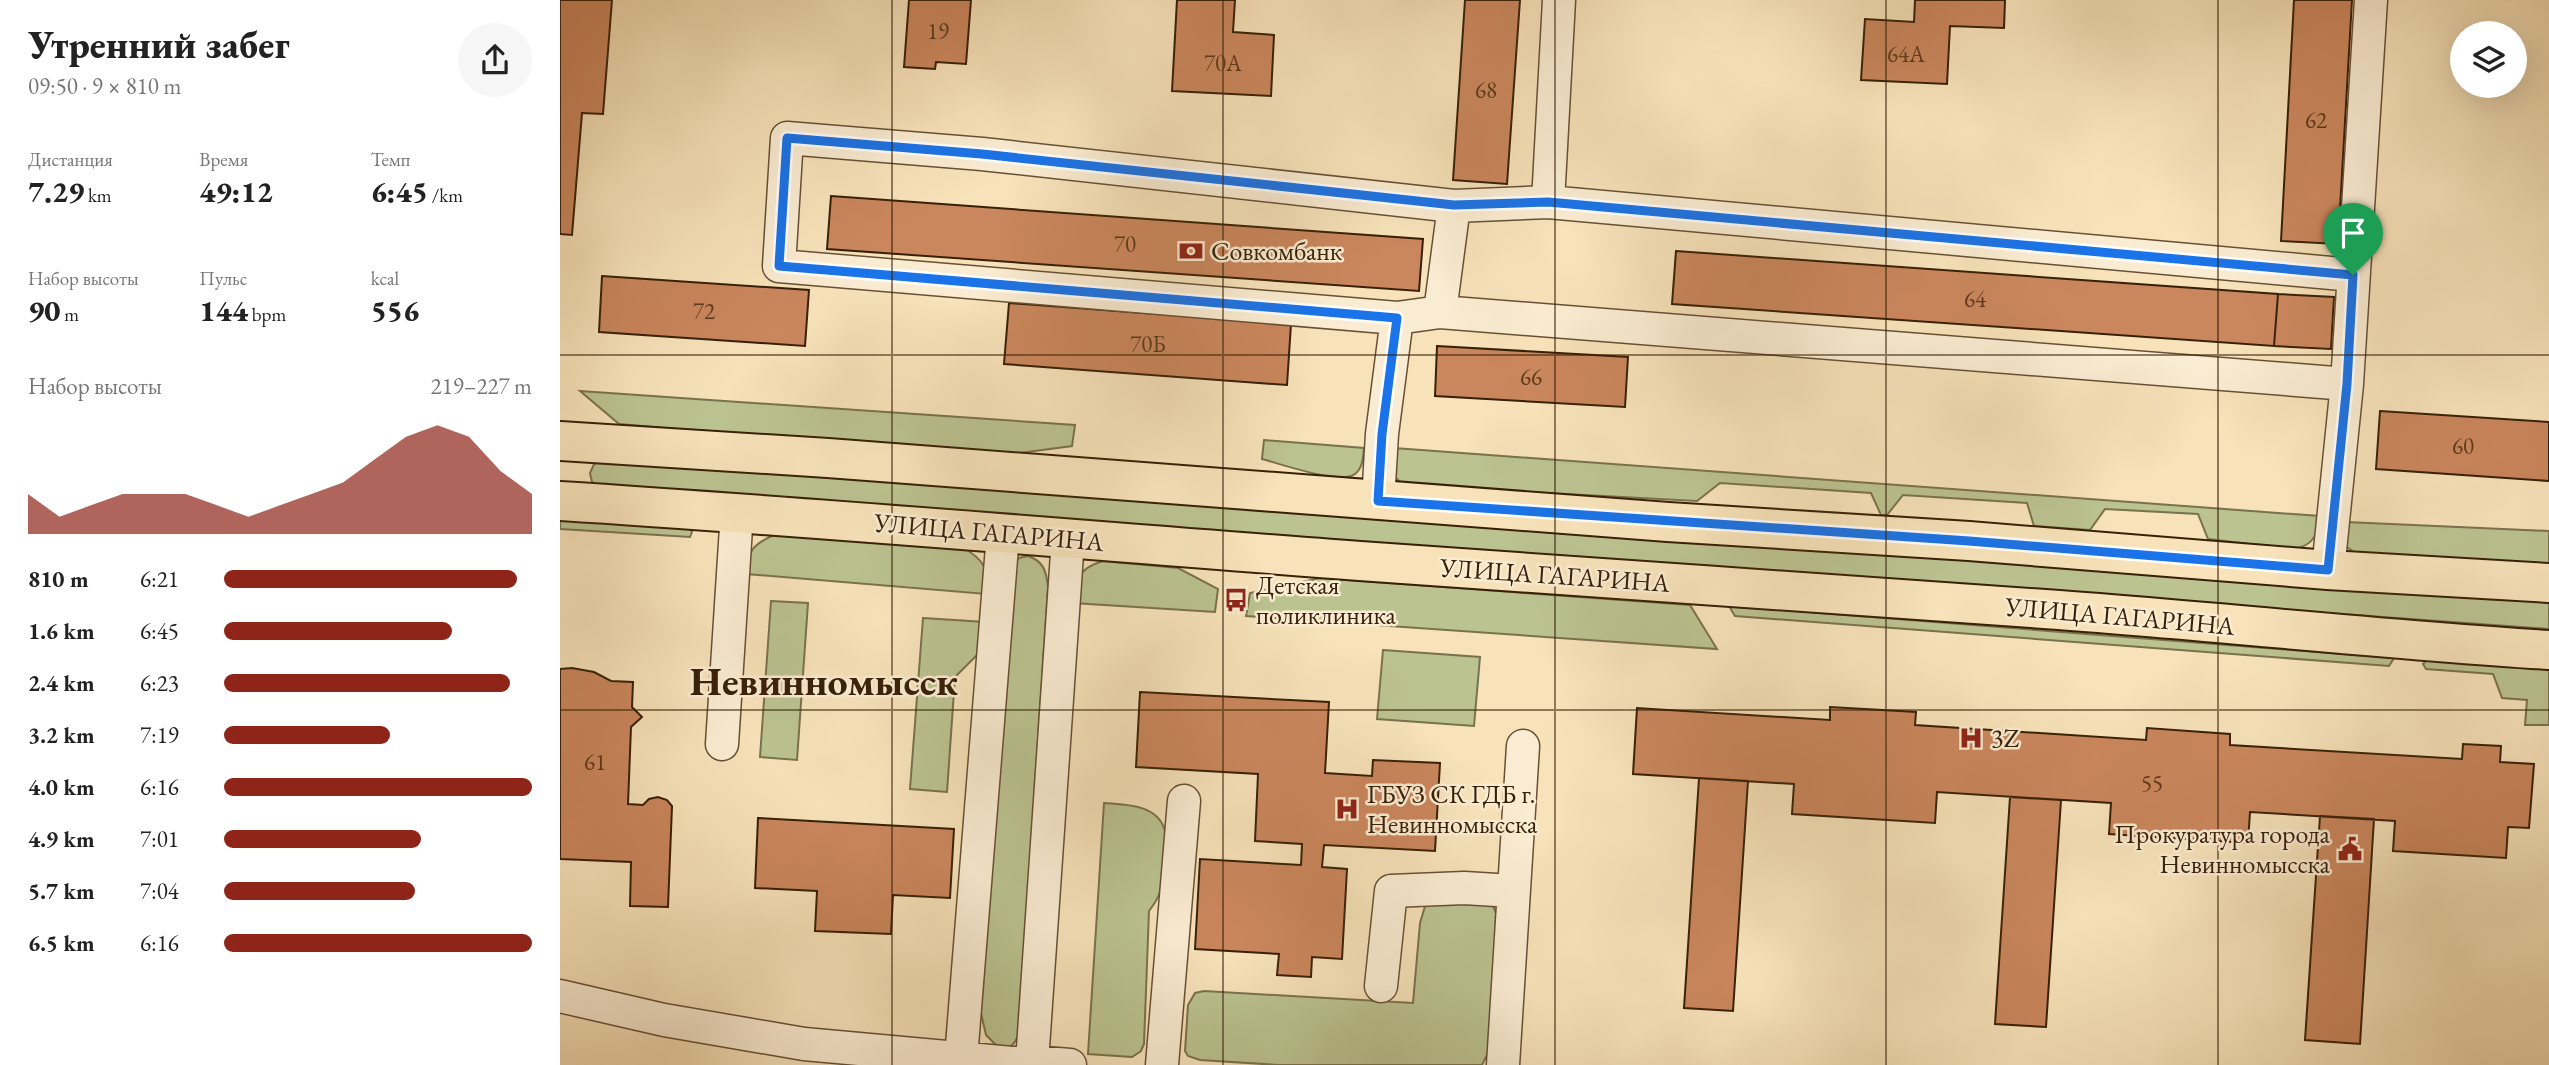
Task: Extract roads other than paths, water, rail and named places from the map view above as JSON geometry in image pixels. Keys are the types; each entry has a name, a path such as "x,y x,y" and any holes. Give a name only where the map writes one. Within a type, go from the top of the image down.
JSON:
{"main road":[{"path":"564,501 565,441 1969,541 2328,570 2549,583"},
{"name":"УЛИЦА ГАГАРИНА","path":"564,501 1663,584 2064,610 2435,643 2549,650"}],"lane":[{"path":"1548,202 1559,0"},
{"path":"2328,570 2347,384 2371,0"},
{"path":"2347,384 1440,312 1397,318 779,266 787,138 982,154 1454,205 1548,202 2353,275"},
{"path":"1440,312 1454,205"},
{"path":"1378,501 1382,434 1397,318"},
{"path":"722,744 737,512"},
{"path":"961,1058 1003,534"},
{"path":"1019,1063 1068,539"},
{"path":"1503,1065 1523,746"},
{"path":"1162,1065 1184,801"},
{"path":"1381,986 1391,891 1464,888 1513,891"},
{"path":"560,996 803,1054 961,1058 1070,1065"}],"place":[{"name":"Совкомбанк","path":"1191,251"},
{"name":"Детская поликлиника","path":"1236,600"},
{"name":"3Z","path":"1971,738"},
{"name":"ГБУЗ СК ГДБ г. Невинномысска","path":"1347,809"},
{"name":"Прокуратура города Невинномысска","path":"2350,849"}],"district":[{"name":"Невинномысск","path":"824,681"}]}
